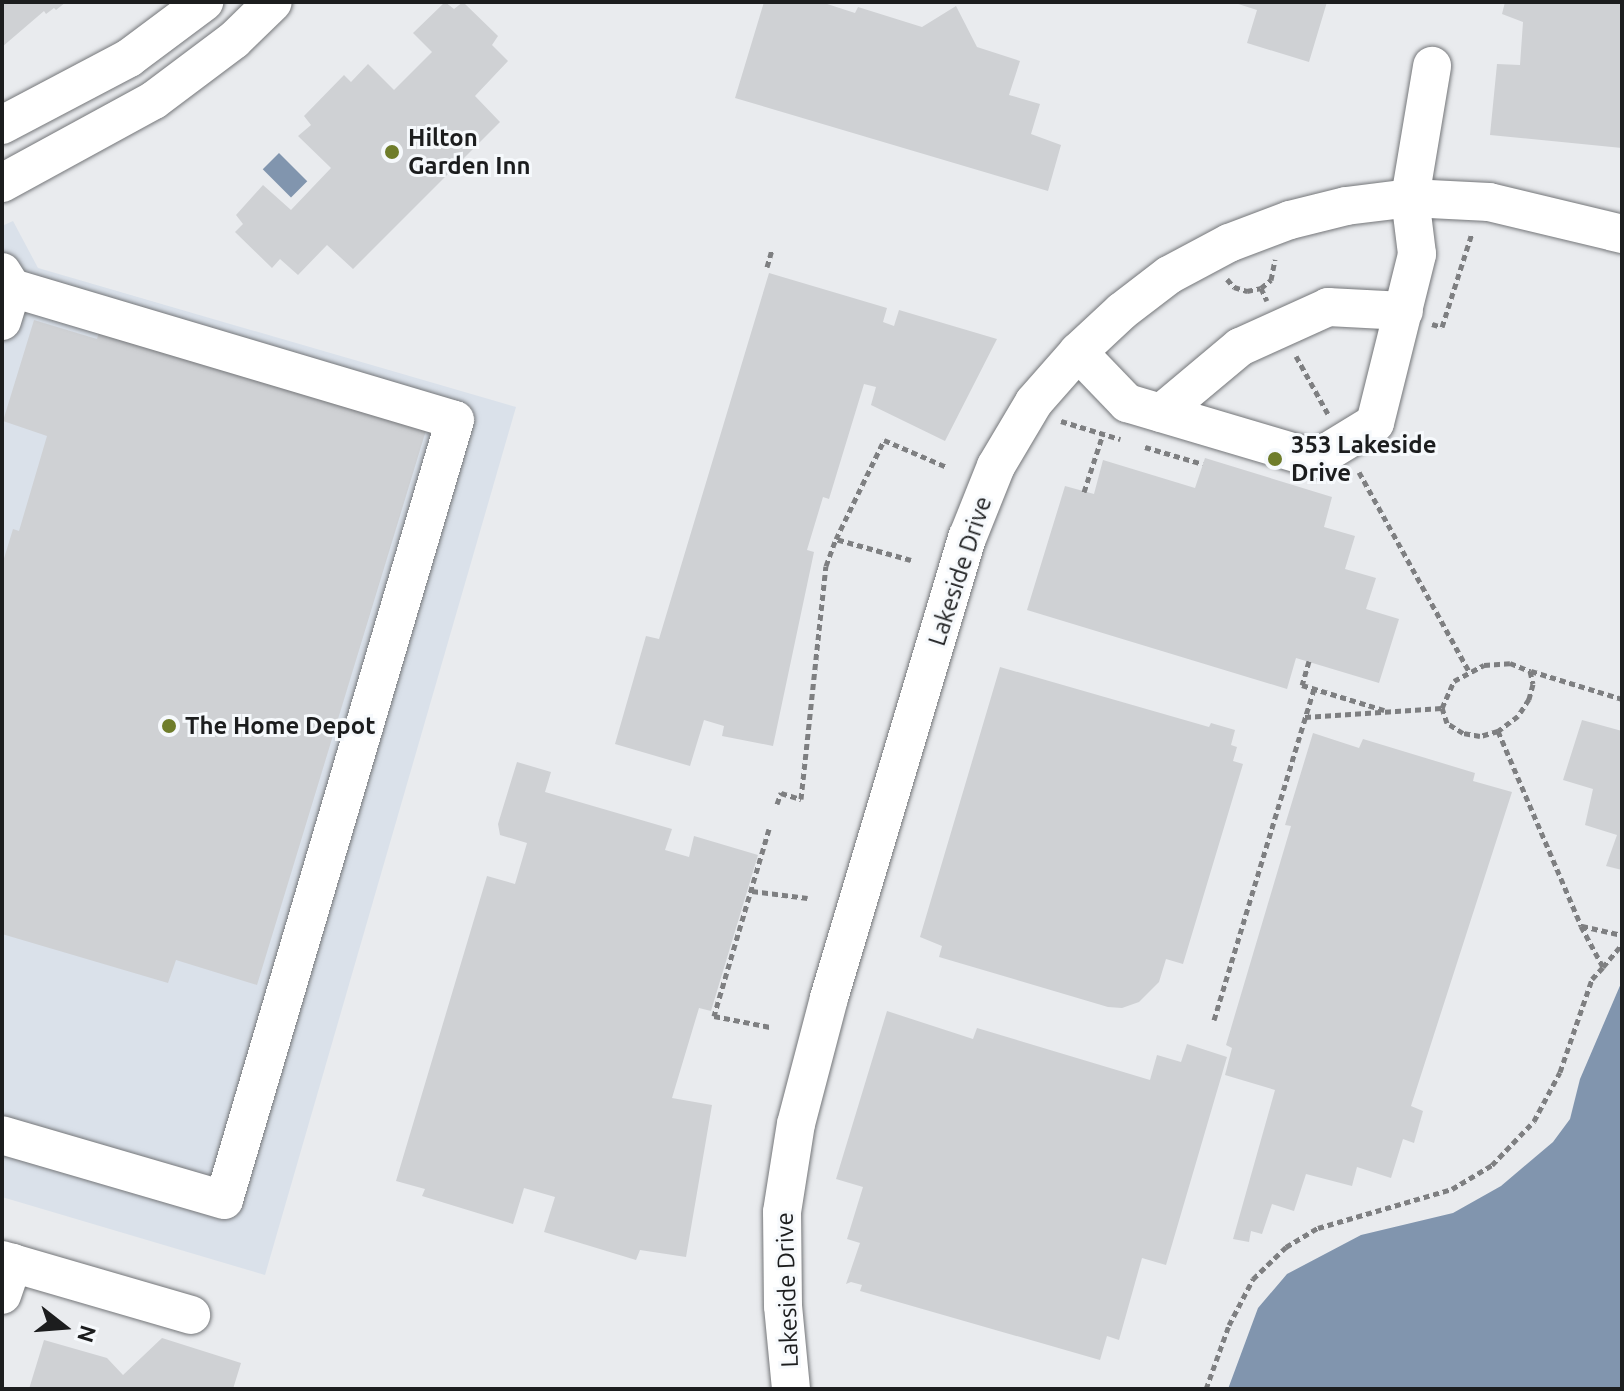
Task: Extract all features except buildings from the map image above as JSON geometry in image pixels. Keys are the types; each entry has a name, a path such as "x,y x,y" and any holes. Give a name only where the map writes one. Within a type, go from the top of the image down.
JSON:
{"street":[{"path":"2,125 129,58 204,2"},
{"path":"192,72 246,2"},
{"path":"2,183 154,100 234,40 273,2"},
{"path":"1078,352 1127,403 1316,459 1375,423 1417,254 1410,198 1432,66"},
{"name":"Lakeside Drive","path":"791,1389 783,1306 782,1212 796,1124 829,998 968,536 996,466 1034,402 1078,352 1122,311 1169,275 1229,243 1318,213 1410,198 1489,202 1622,234"},
{"path":"2,1135 224,1200 455,420 5,294"},
{"path":"1161,413 1240,347 1328,307 1404,311"},
{"path":"6,1273 191,1315"}],"path":[{"path":"767,267 772,250"},
{"path":"1224,276 1234,287 1247,291 1261,288 1271,280 1276,268 1275,254"},
{"path":"1261,288 1469,671"},
{"path":"1084,492 1103,434"},
{"path":"777,804 781,793 801,799 826,566 884,440 947,467"},
{"path":"836,539 911,560"},
{"path":"1309,661 1302,685 1389,711"},
{"path":"1530,671 1533,684 1529,699 1518,716 1498,731 1480,736 1463,733 1447,723 1442,708 1454,681 1484,665 1510,663 1622,699"},
{"path":"1214,1020 1314,689"},
{"path":"1305,717 1442,708"},
{"path":"1498,731 1581,926 1603,967"},
{"path":"769,829 714,1016 770,1027"},
{"path":"752,891 808,898"},
{"path":"1581,926 1622,935"},
{"path":"1206,1389 1229,1325 1253,1279 1286,1247 1318,1228 1452,1189 1492,1165 1524,1132 1534,1121 1560,1072 1592,979 1622,944"}],"shaded area":[{"path":"13,221 38,268 516,407 265,1275 2,1197 2,226"}],"water":[{"path":"279,153 307,181 291,198 263,169"},
{"path":"1622,981 1622,1389 1228,1389 1258,1308 1287,1274 1361,1235 1453,1213 1501,1186 1553,1142 1570,1119 1580,1079"}],"place":[{"name":"Hilton Garden Inn","path":"392,152"},
{"name":"353 Lakeside Drive","path":"1275,459"},
{"name":"The Home Depot","path":"169,726"}]}
